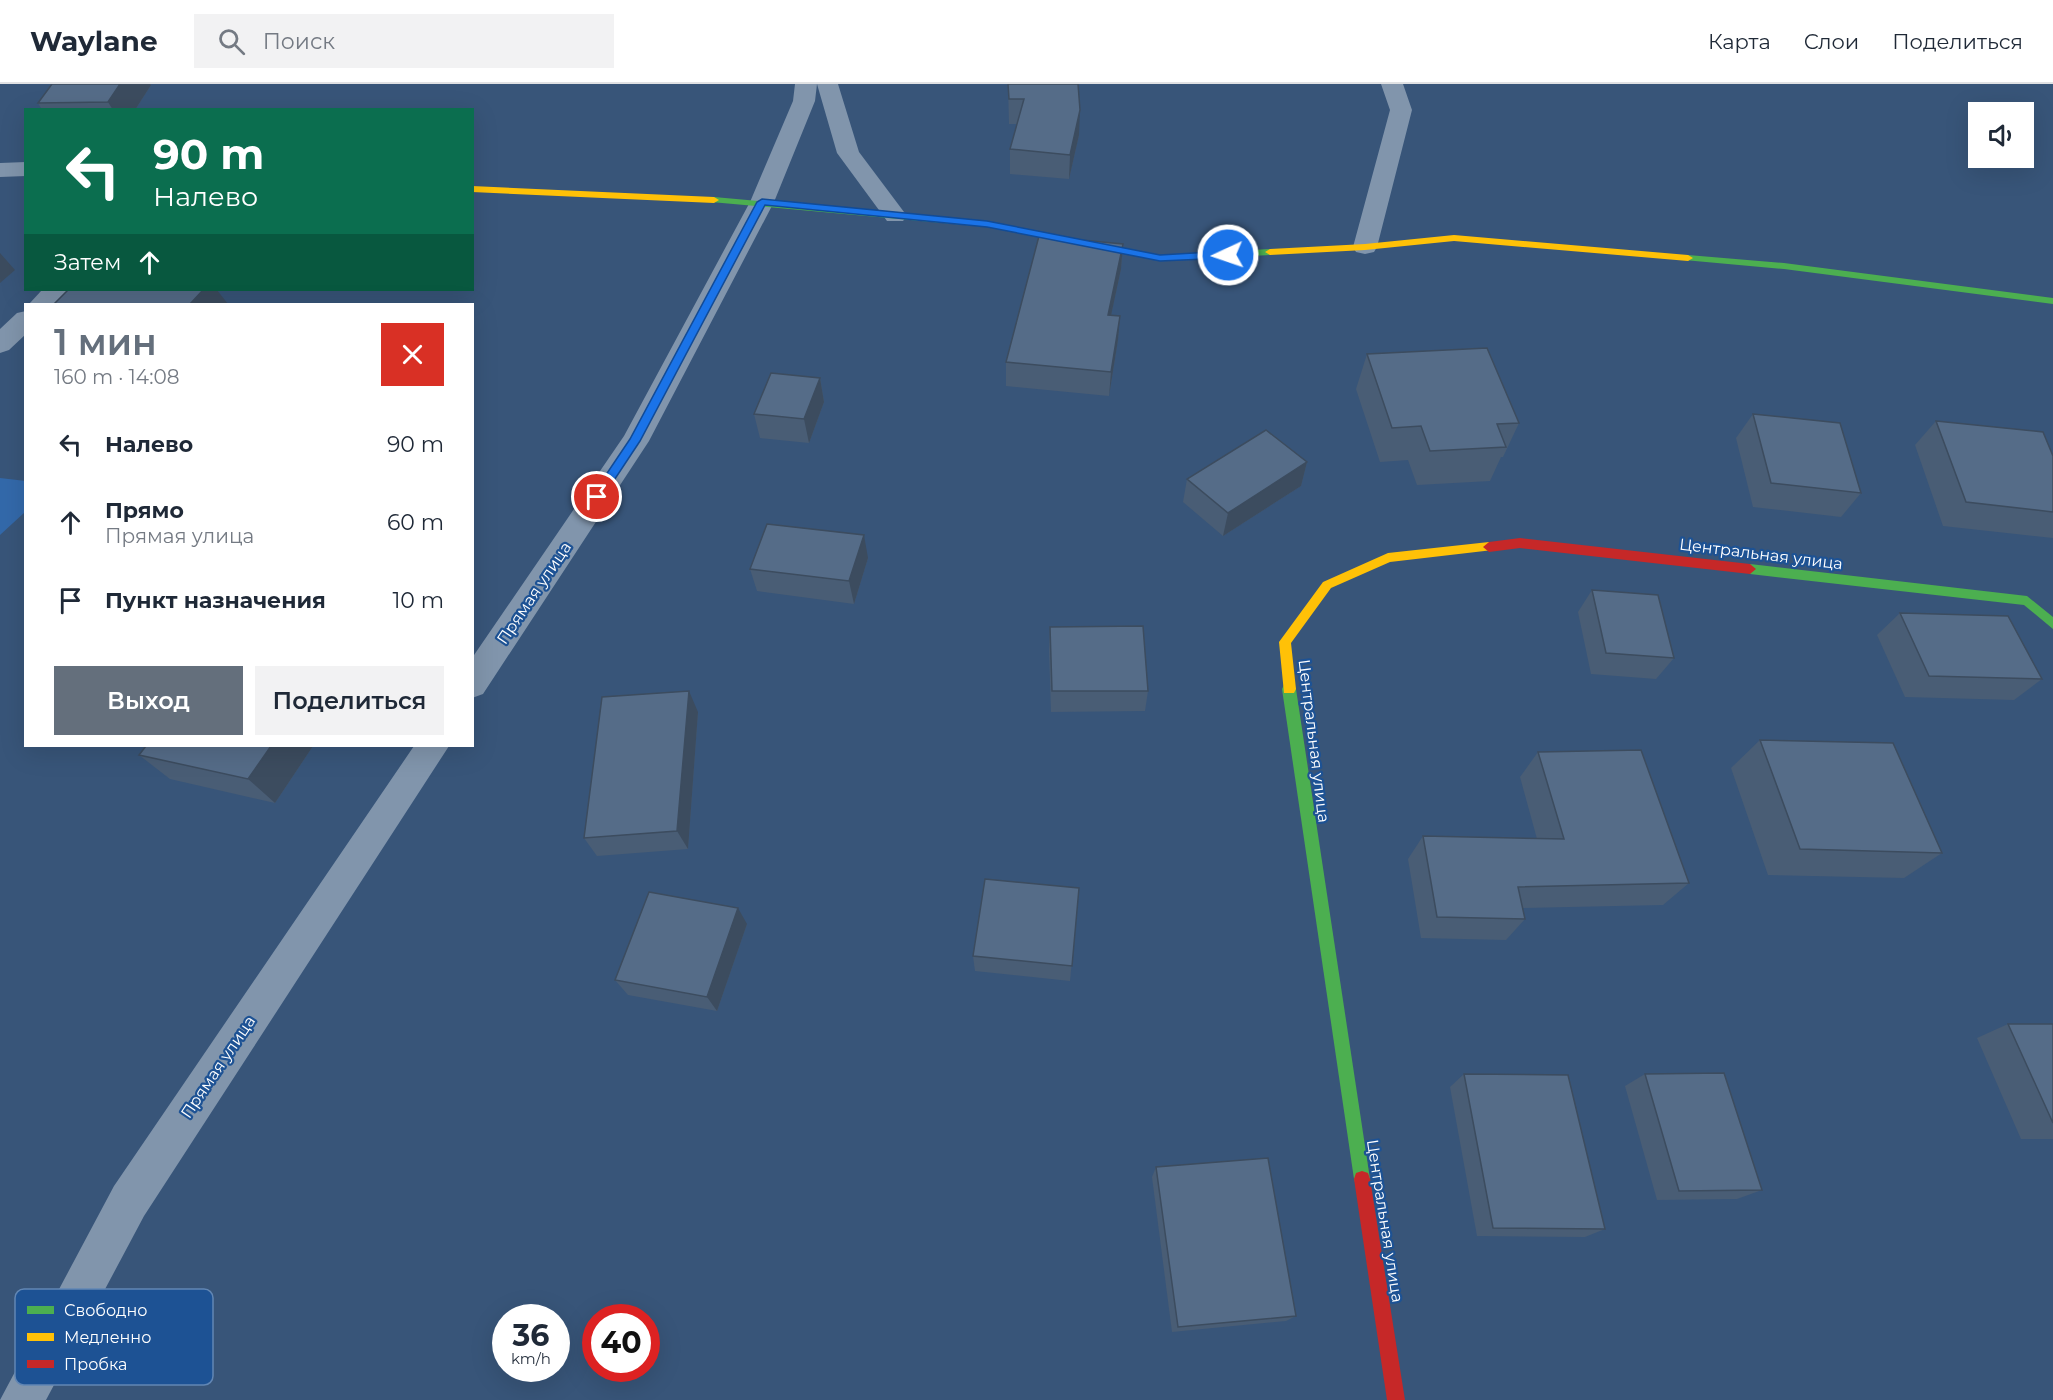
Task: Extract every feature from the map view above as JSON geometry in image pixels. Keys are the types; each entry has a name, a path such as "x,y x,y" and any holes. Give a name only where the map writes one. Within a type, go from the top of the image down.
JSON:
{"street":[{"name":"Прямая улица","path":"474,682 635,441 762,202 804,101 806,84"},
{"path":"826,84 849,153 895,216"},
{"path":"1365,247 1401,110 1392,84"},
{"path":"0,170 24,169"},
{"path":"474,189 762,202 987,224 1160,258 1365,247 1454,237 1784,266 2053,301"},
{"path":"41,303 55,291"},
{"path":"0,344 24,321"},
{"name":"Центральная улица","path":"1396,1400 1293,727 1285,642 1327,585 1388,558 1520,543 2027,601 2053,624"},
{"name":"Прямая улица","path":"82,1289 129,1201 431,747"},
{"name":"Прямая улица","path":"22,1400 30,1385"}],"shaded area":[{"path":"0,478 24,481 24,513 0,535"}],"building":[{"path":"52,84 120,84 108,102 38,103"},
{"path":"1008,84 1078,84 1080,110 1070,155 1010,149 1024,99 1009,99"},
{"path":"1039,236 1123,244 1108,315 1120,316 1111,372 1006,362"},
{"path":"67,291 202,291 191,303 55,303"},
{"path":"1487,348 1519,423 1497,424 1506,447 1430,451 1421,426 1392,428 1367,354"},
{"path":"771,373 820,378 804,419 754,414"},
{"path":"1753,414 1840,423 1861,493 1771,483"},
{"path":"1936,421 2043,432 2053,456 2053,512 1966,502"},
{"path":"1266,430 1307,462 1228,513 1187,479"},
{"path":"767,524 864,535 849,581 750,569"},
{"path":"1592,590 1658,595 1674,658 1606,653"},
{"path":"1900,613 2008,616 2042,679 1929,676"},
{"path":"1143,626 1148,691 1052,691 1050,627"},
{"path":"689,691 677,831 584,838 602,697"},
{"path":"1760,740 1893,743 1942,853 1800,849"},
{"path":"145,747 270,747 248,779 139,755"},
{"path":"1641,750 1689,883 1518,887 1525,919 1437,917 1423,836 1564,839 1538,752"},
{"path":"985,879 1079,888 1072,966 973,956"},
{"path":"649,892 738,908 707,997 615,980"},
{"path":"2008,1024 2053,1024 2053,1123"},
{"path":"1724,1073 1762,1190 1679,1191 1645,1074"},
{"path":"1464,1074 1568,1075 1605,1229 1493,1228"},
{"path":"1268,1158 1296,1316 1178,1327 1156,1167"}],"traffic: fast":[{"path":"714,200 987,224 1160,258 1270,252"},
{"path":"1688,258 1784,266 2053,301"},
{"path":"1750,569 2027,601 2053,624"},
{"path":"1289,689 1362,1179"}],"traffic: slow":[{"path":"474,189 714,200"},
{"path":"1270,252 1365,247 1454,238 1688,258"},
{"path":"1289,689 1285,642 1327,585 1388,558 1489,547"}],"traffic: jam":[{"path":"1489,547 1520,543 1750,569"},
{"path":"1362,1179 1396,1400"}],"route":[{"path":"597,497 635,441 762,202 987,224 1160,258 1228,255"}]}
